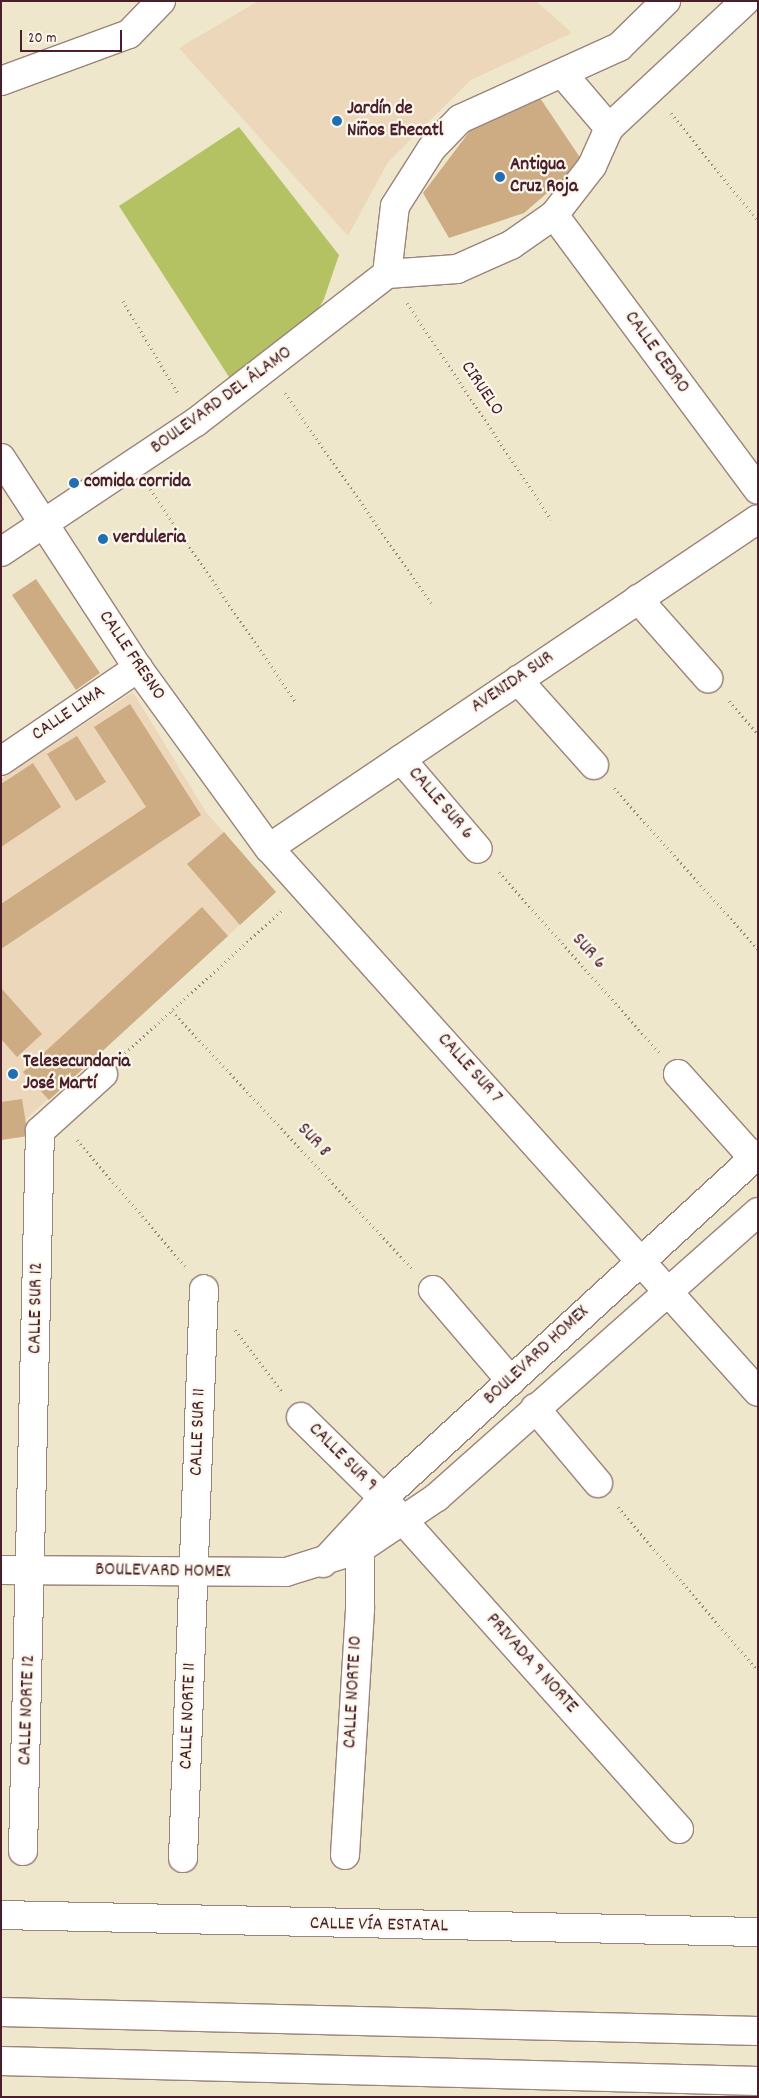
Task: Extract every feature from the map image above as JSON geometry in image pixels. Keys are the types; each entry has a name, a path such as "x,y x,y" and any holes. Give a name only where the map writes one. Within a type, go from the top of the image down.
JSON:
{"main road":[{"path":"1,81 129,34 161,1"},
{"path":"666,1 619,47 460,119 432,148 395,206 387,274 457,269 511,246 554,215 592,166 609,128 741,2"},
{"path":"563,74 609,128"},
{"name":"CALLE CEDRO","path":"554,215 758,490"},
{"name":"BOULEVARD DEL ÁLAMO","path":"1,552 196,422 269,370 387,274"},
{"name":"CALLE FRESNO","path":"1,458 138,668 269,848"},
{"name":"AVENIDA SUR","path":"269,848 758,519"},
{"path":"638,599 708,678"},
{"name":"CALLE LIMA","path":"1,761 138,668"},
{"path":"518,680 594,765"},
{"name":"CALLE SUR 6","path":"401,759 478,849"},
{"name":"CALLE SUR 7","path":"269,848 641,1259 758,1392"},
{"name":"CALLE SUR 12","path":"33,1570 40,1131 103,1074"},
{"path":"678,1074 755,1156"},
{"name":"BOULEVARD HOMEX","path":"354,1541 383,1498 755,1156"},
{"name":"BOULEVARD HOMEX","path":"1,1570 194,1574 286,1572 323,1563 354,1541 404,1523 758,1212"},
{"name":"CALLE SUR 11","path":"194,1574 204,1289"},
{"path":"433,1290 511,1381"},
{"path":"535,1408 598,1484"},
{"name":"CALLE SUR 9","path":"302,1417 383,1498"},
{"name":"PRIVADA 9 NORTE","path":"383,1498 679,1830"},
{"name":"CALLE NORTE 10","path":"345,1855 354,1541"},
{"name":"CALLE NORTE 12","path":"23,1851 33,1570"},
{"name":"CALLE NORTE 11","path":"183,1858 194,1574"},
{"name":"CALLE VÍA ESTATAL","path":"1,1915 758,1932"},
{"path":"1,2012 758,2031"},
{"path":"1,2061 758,2081"}],"path":[{"path":"651,89 758,221"},
{"name":"CIRUELO","path":"387,274 551,519"},
{"path":"123,301 196,422"},
{"path":"269,370 433,606"},
{"path":"133,464 296,702"},
{"path":"708,678 758,734"},
{"path":"594,765 758,949"},
{"name":"SUR 6","path":"478,849 678,1074"},
{"path":"103,1074 305,889"},
{"name":"SUR 8","path":"172,1010 433,1290"},
{"path":"598,1484 758,1671"}],"shaded area":[{"name":"Jardín de Niños Ehecatl","path":"258,1 536,1 572,33 471,80 388,162 348,236 179,48"},
{"path":"133,692 206,812 276,892 25,1120 28,1136 1,1140 1,779"}],"green space":[{"path":"239,127 339,255 324,299 307,329 231,380 119,206"}],"building":[{"name":"Antigua Cruz Roja","path":"540,98 583,162 524,213 449,238 423,193 479,119"},
{"path":"36,579 100,673 76,690 12,595"},
{"path":"130,704 201,815 1,949 1,904 146,807 94,727"},
{"path":"77,736 106,782 76,801 47,754"},
{"path":"33,763 61,807 1,847 1,784"},
{"path":"224,832 276,892 240,925 187,864"},
{"path":"202,907 228,936 49,1100 23,1072"},
{"path":"1,988 42,1034 17,1057 1,1039"},
{"path":"22,1099 28,1136 1,1140 1,1102"}],"place":[{"name":"Jardín de Niños Ehecatl","path":"337,121"},
{"name":"Antigua Cruz Roja","path":"500,177"},
{"name":"comida corrida","path":"74,483"},
{"name":"verduleria","path":"103,539"},
{"name":"Telesecundaria José Martí","path":"13,1074"}]}
